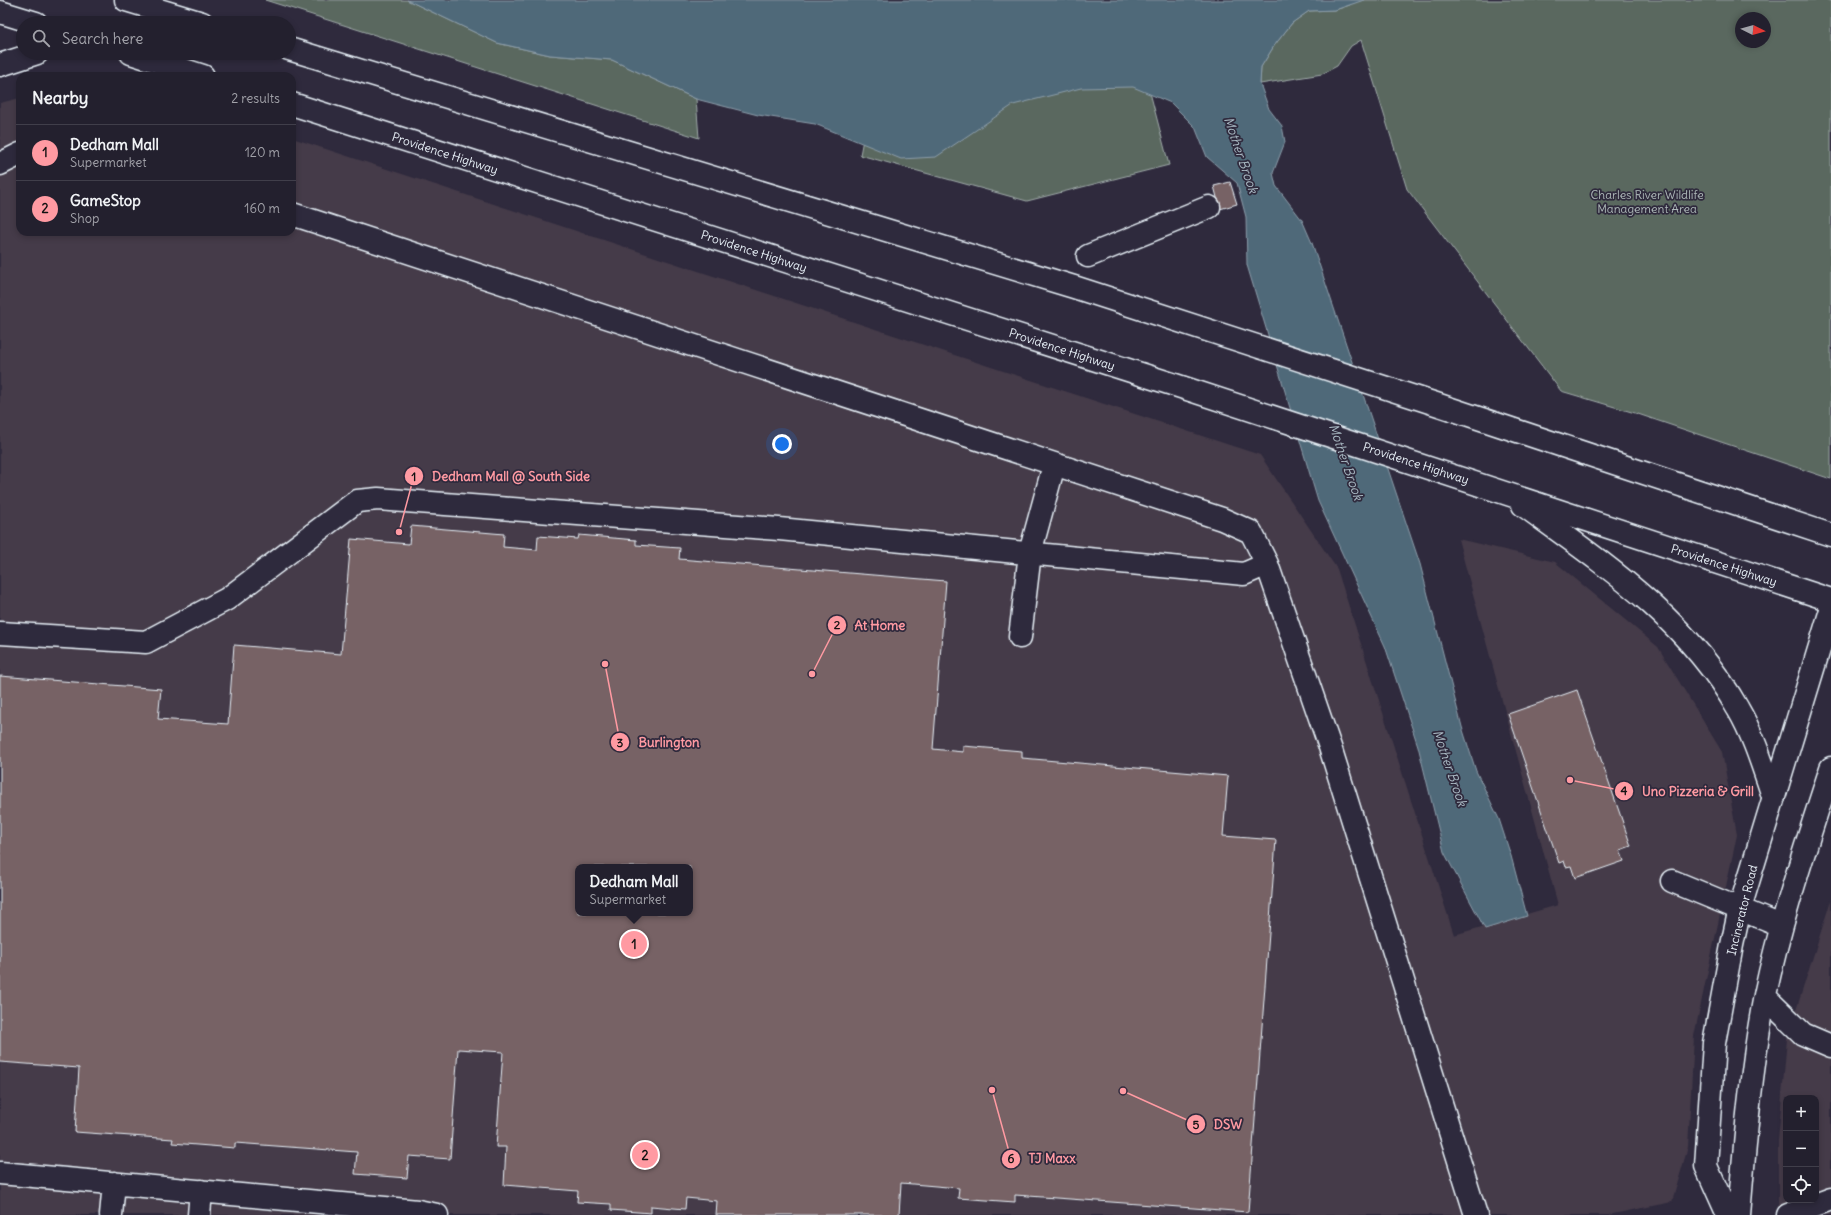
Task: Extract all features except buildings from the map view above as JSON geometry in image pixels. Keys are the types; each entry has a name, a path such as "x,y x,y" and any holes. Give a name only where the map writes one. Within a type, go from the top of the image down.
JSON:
{"main road":[{"path":"126,0 179,16"},
{"path":"0,12 16,17"},
{"path":"296,51 917,239 1229,337 1831,535"},
{"path":"0,65 16,60"},
{"path":"153,60 190,72"},
{"name":"Providence Highway","path":"296,105 1274,417 1831,600"},
{"path":"0,164 16,156"},
{"path":"1088,256 1209,207"},
{"path":"296,215 1222,519 1251,532 1267,564 1332,755 1476,1215"},
{"path":"1020,637 1030,553 1054,465"},
{"path":"1508,493 1615,572 1641,593 1680,630 1719,679 1739,710 1750,732 1773,796"},
{"path":"0,632 146,642 227,599 357,501 378,499 779,529 1244,574 1267,564"},
{"name":"Incinerator Road","path":"1728,1215 1706,1166 1714,1043 1740,908 1831,610"},
{"path":"1739,1215 1750,1090 1765,997 1781,926 1831,768"},
{"path":"1813,824 1831,810"},
{"path":"1672,881 1781,926"},
{"path":"1765,997 1803,1034 1831,1046"},
{"path":"0,1173 201,1192 288,1207 418,1211 437,1215"},
{"path":"111,1215 114,1183"},
{"path":"199,1215 201,1192"},
{"path":"1788,1215 1831,1199"}],"shaded area":[{"path":"16,99 16,236 296,236 296,139 1260,455 1337,569 1454,935 1558,905 1458,539 1555,562 1658,647 1722,752 1737,835 1694,1036 1688,1147 1672,1202 1608,1215 0,1215 0,103"},
{"path":"1831,900 1831,1215 1778,1215 1778,1141 1787,1039"}],"green space":[{"path":"265,0 407,0 497,43 550,55 612,60 696,99 699,138"},
{"name":"Charles River Wildlife Management Area","path":"1349,0 1831,0 1831,479 1635,413 1561,391 1407,189 1361,40 1351,46 1337,66 1322,74 1260,84 1261,67 1274,46 1292,23 1309,11 1335,10 1350,5"},
{"path":"1147,81 1169,165 1027,201 860,155 871,98"}],"water":[{"name":"Mother Brook","path":"407,0 1364,0 1335,10 1309,11 1292,23 1274,46 1261,67 1260,84 1269,109 1282,126 1285,142 1273,173 1276,186 1302,220 1312,243 1420,564 1462,727 1476,771 1499,819 1511,856 1527,916 1485,929 1444,852 1418,746 1385,646 1318,501 1247,265 1246,217 1237,183 1207,157 1195,127 1171,103 1133,87 1081,88 1013,105 936,157 901,159 815,124 758,115 696,99 612,60 550,55 497,43"}],"place":[{"name":"Dedham Mall @ South Side","path":"399,532"},
{"name":"Burlington","path":"605,664"},
{"name":"At Home","path":"812,674"},
{"name":"Uno Pizzeria & Grill","path":"1570,780"},
{"name":"Dedham Mall","path":"634,944"},
{"name":"TJ Maxx","path":"992,1090"},
{"name":"DSW","path":"1123,1091"},
{"name":"GameStop","path":"645,1155"}]}
